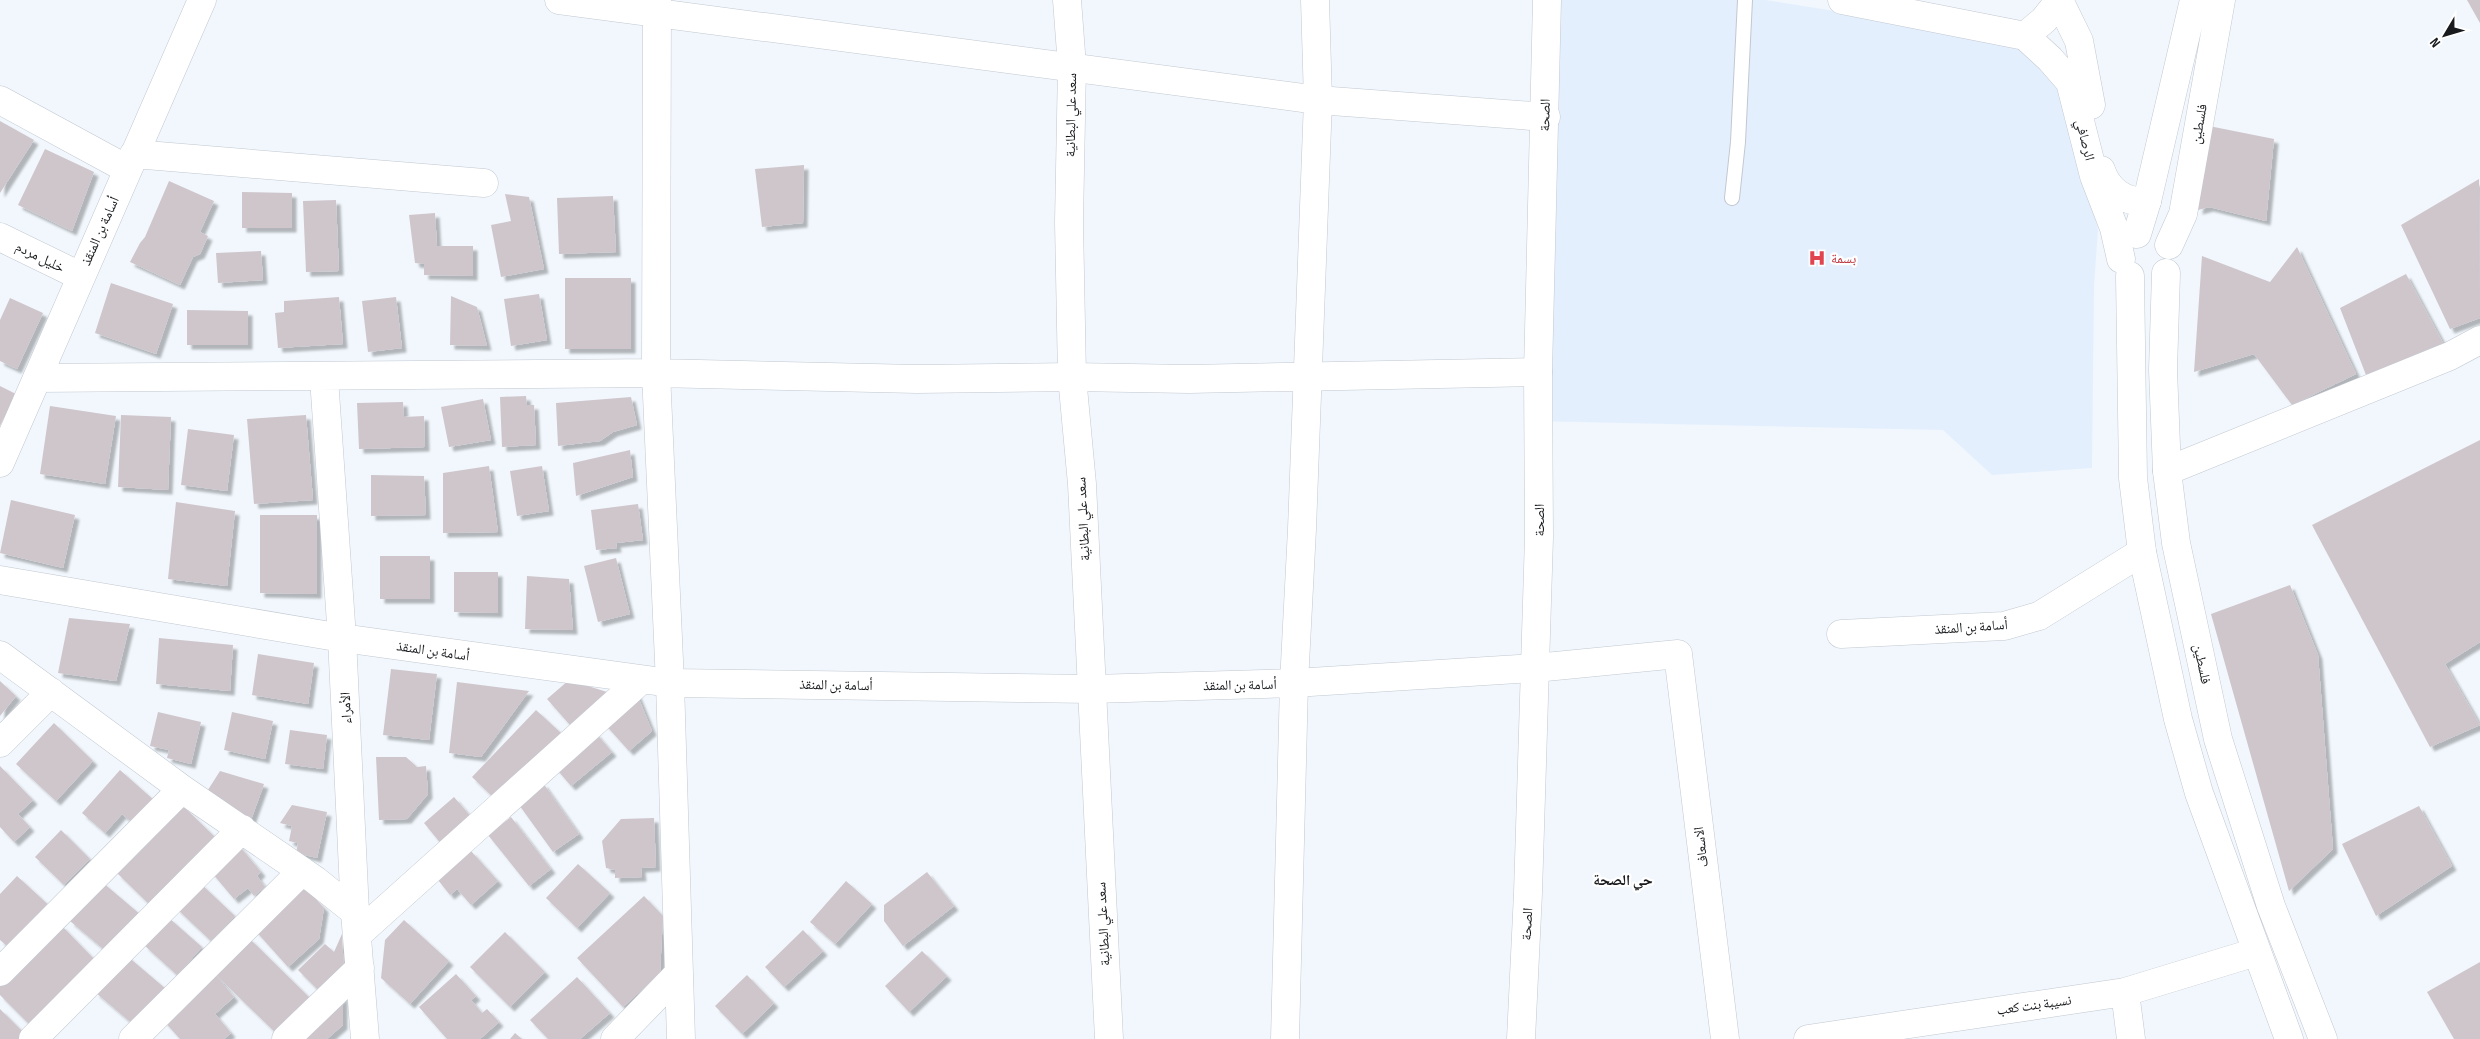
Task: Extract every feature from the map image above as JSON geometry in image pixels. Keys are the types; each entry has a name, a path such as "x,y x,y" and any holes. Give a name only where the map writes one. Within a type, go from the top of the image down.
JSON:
{"street":[{"name":"أسامة بن المنقذ","path":"0,463 202,0"},
{"path":"559,0 658,6 1318,100 1546,117"},
{"name":"سعد علي البطانية","path":"1067,0 1072,66 1069,222 1072,377 1082,484 1109,1039"},
{"path":"1285,1039 1294,683 1318,100 1315,0"},
{"name":"الصحة","path":"1521,1039 1528,893 1539,537 1538,372 1546,117 1547,0"},
{"path":"1842,0 2025,36 2044,20 2059,0"},
{"name":"الرصافي","path":"2059,0 2079,41 2101,172 2106,182 2118,195 2133,201 2148,201"},
{"path":"2137,234 2148,201 2194,0"},
{"name":"فلسطين","path":"2169,245 2183,214 2221,0"},
{"path":"658,6 656,373 670,683 681,1039"},
{"name":"الرصافي","path":"2025,36 2050,59 2070,82 2094,176 2114,228 2126,267"},
{"path":"0,100 131,162 484,184"},
{"path":"2126,267 2139,281 2148,282 2158,279 2166,273 2170,264 2169,245 2163,238 2154,233 2144,232 2127,240 2123,249 2126,267 2133,478 2142,552 2178,719 2199,793 2289,1039"},
{"name":"خليل مردم","path":"0,237 80,276"},
{"name":"فلسطين","path":"2166,273 2163,370 2167,472 2176,543 2218,738 2271,906 2323,1039"},
{"path":"2167,472 2450,356 2480,340"},
{"path":"37,378 324,378 656,373 917,379 1072,377 1189,379 1538,372"},
{"name":"الأمراء","path":"324,378 342,638 356,923 365,1039"},
{"name":"أسامة بن المنقذ","path":"1841,634 2004,626 2025,622 2040,616 2142,552"},
{"name":"أسامة بن المنقذ","path":"0,580 342,638 670,683 1093,688 1294,683 1535,668 1678,654"},
{"name":"الاسعاف","path":"1678,654 1725,1039"},
{"path":"0,655 182,789 302,871 356,923 641,680"},
{"path":"0,743 51,692"},
{"path":"0,972 182,789"},
{"path":"33,1039 242,829"},
{"path":"133,1039 302,871"},
{"name":"نسيبة بنت كعب","path":"1808,1039 2125,992 2256,952"},
{"path":"286,1039 360,968"},
{"path":"615,1039 679,973"},
{"path":"2125,992 2131,1039"}],"lane":[{"path":"1732,198 1738,142 1745,0"}],"shaded area":[{"name":"بسمة","path":"1543,0 1766,0 2056,46 2098,230 2094,286 2092,468 1992,475 1943,430 1532,421"}],"building":[{"path":"2467,0 2480,0 2480,23"},
{"path":"0,121 34,140 0,193"},
{"path":"2209,126 2274,139 2266,221 2209,207 2198,210"},
{"path":"45,149 94,172 72,231 18,205"},
{"path":"804,165 803,223 762,227 755,169"},
{"path":"2479,179 2480,318 2450,329 2401,225"},
{"path":"169,181 214,201 200,232 208,236 200,254 193,257 180,285 130,262 145,237"},
{"path":"242,192 292,193 292,228 242,228"},
{"path":"505,194 529,197 544,269 501,277 491,225 511,221"},
{"path":"613,196 616,252 559,254 557,198"},
{"path":"336,200 339,271 306,272 303,201"},
{"path":"435,213 437,246 473,246 473,276 424,275 424,264 415,263 409,215"},
{"path":"2297,247 2356,374 2292,405 2254,354 2194,372 2202,256 2270,282"},
{"path":"261,251 263,280 218,283 216,253"},
{"path":"2406,274 2443,343 2366,375 2340,308"},
{"path":"565,278 631,278 631,349 565,349"},
{"path":"111,283 173,304 156,354 95,333"},
{"path":"539,294 547,340 511,346 504,299"},
{"path":"451,296 477,307 487,346 450,345"},
{"path":"339,297 343,344 278,348 275,313 284,312 284,301"},
{"path":"396,297 402,348 368,352 362,301"},
{"path":"10,298 43,313 17,369 0,361 0,320"},
{"path":"187,310 248,311 248,345 187,345"},
{"path":"0,386 16,394 0,426"},
{"path":"526,396 527,405 534,405 536,445 502,447 500,397"},
{"path":"631,397 637,425 613,432 600,441 558,446 556,403"},
{"path":"483,399 491,440 449,447 441,407"},
{"path":"403,402 404,417 424,416 425,447 359,449 357,403"},
{"path":"50,406 116,416 105,484 40,474"},
{"path":"121,415 171,417 168,490 118,487"},
{"path":"306,415 313,500 254,504 247,419"},
{"path":"188,429 234,435 227,491 181,485"},
{"path":"2480,440 2480,642 2445,664 2480,725 2430,747 2312,525"},
{"path":"630,450 633,477 576,496 573,463"},
{"path":"489,466 498,532 443,533 443,473"},
{"path":"542,466 549,511 517,516 510,471"},
{"path":"371,475 424,476 426,515 371,516"},
{"path":"11,500 75,515 63,568 0,553"},
{"path":"176,502 235,511 227,586 168,579"},
{"path":"638,504 643,540 616,543 617,548 596,550 591,510"},
{"path":"260,515 317,515 317,594 260,593"},
{"path":"380,556 430,556 430,599 380,599"},
{"path":"616,558 630,614 598,622 584,566"},
{"path":"454,572 498,572 498,613 454,612"},
{"path":"527,576 569,579 573,630 525,629"},
{"path":"2290,585 2318,655 2333,849 2289,891 2211,614"},
{"path":"69,618 130,624 116,681 58,673"},
{"path":"159,638 233,645 230,691 156,684"},
{"path":"258,654 314,663 308,704 252,695"},
{"path":"391,669 437,674 429,740 383,735"},
{"path":"569,680 607,692 570,725 547,699"},
{"path":"0,681 16,696 0,716"},
{"path":"457,682 529,691 481,757 449,753"},
{"path":"636,692 652,731 629,751 603,722"},
{"path":"536,710 561,733 496,800 472,777"},
{"path":"158,712 201,722 191,764 167,758 169,750 150,746"},
{"path":"232,712 273,721 265,759 224,750"},
{"path":"54,723 93,761 56,801 16,764"},
{"path":"290,730 327,735 323,769 285,764"},
{"path":"595,732 612,752 571,786 554,766"},
{"path":"376,757 406,757 417,767 426,766 428,794 407,819 379,820"},
{"path":"0,766 33,800 18,814 30,827 14,842 0,827"},
{"path":"120,770 155,801 135,825 122,814 105,833 82,813"},
{"path":"220,771 264,784 251,820 206,793"},
{"path":"543,783 579,834 553,852 517,802"},
{"path":"454,797 472,818 442,845 424,823"},
{"path":"182,805 217,839 152,907 117,873"},
{"path":"292,805 327,812 317,858 296,853 298,843 289,841 292,826 280,823"},
{"path":"2419,806 2452,866 2376,916 2342,844"},
{"path":"511,817 551,869 529,886 488,835"},
{"path":"654,818 656,867 641,868 642,877 615,878 615,870 606,868 602,841 621,819"},
{"path":"61,830 90,859 64,885 35,857"},
{"path":"236,842 261,872 257,876 265,887 254,896 248,888 234,899 207,867"},
{"path":"471,851 498,881 471,905 457,889 450,895 438,880"},
{"path":"578,864 610,893 577,928 546,898"},
{"path":"927,872 954,906 903,946 884,921 884,905"},
{"path":"17,876 53,909 14,952 0,940 0,894"},
{"path":"846,881 872,904 835,944 810,922"},
{"path":"102,882 141,915 108,953 70,921"},
{"path":"200,883 235,916 211,941 176,908"},
{"path":"302,884 324,908 319,939 288,967 253,928"},
{"path":"644,896 663,916 660,973 623,1007 577,958"},
{"path":"169,918 202,947 177,975 144,945"},
{"path":"404,920 449,961 410,1004 381,978 385,940"},
{"path":"61,925 97,962 31,1026 0,995 0,984"},
{"path":"803,930 823,951 784,987 765,967"},
{"path":"505,932 545,972 510,1007 470,967"},
{"path":"342,934 344,971 321,993 298,970 325,944 334,952"},
{"path":"249,938 312,1000 278,1035 216,975 234,997 215,1014 231,1033 224,1039 180,1039 162,1019"},
{"path":"922,951 947,976 909,1012 885,986"},
{"path":"126,955 166,989 135,1026 95,992"},
{"path":"2480,962 2480,1039 2454,1039 2427,992"},
{"path":"456,974 476,996 471,1000 482,1013 487,1009 499,1022 480,1039 447,1039 419,1007"},
{"path":"747,975 774,1003 742,1034 715,1006"},
{"path":"577,977 610,1013 580,1039 548,1039 530,1020"},
{"path":"343,995 343,1025 327,1039 293,1039"},
{"path":"0,1009 26,1035 23,1039 0,1039"},
{"path":"515,1033 522,1039 510,1039"}],"place":[{"name":"بسمة","path":"1817,258"}],"district":[{"name":"حي الصحة","path":"1623,880"}]}
